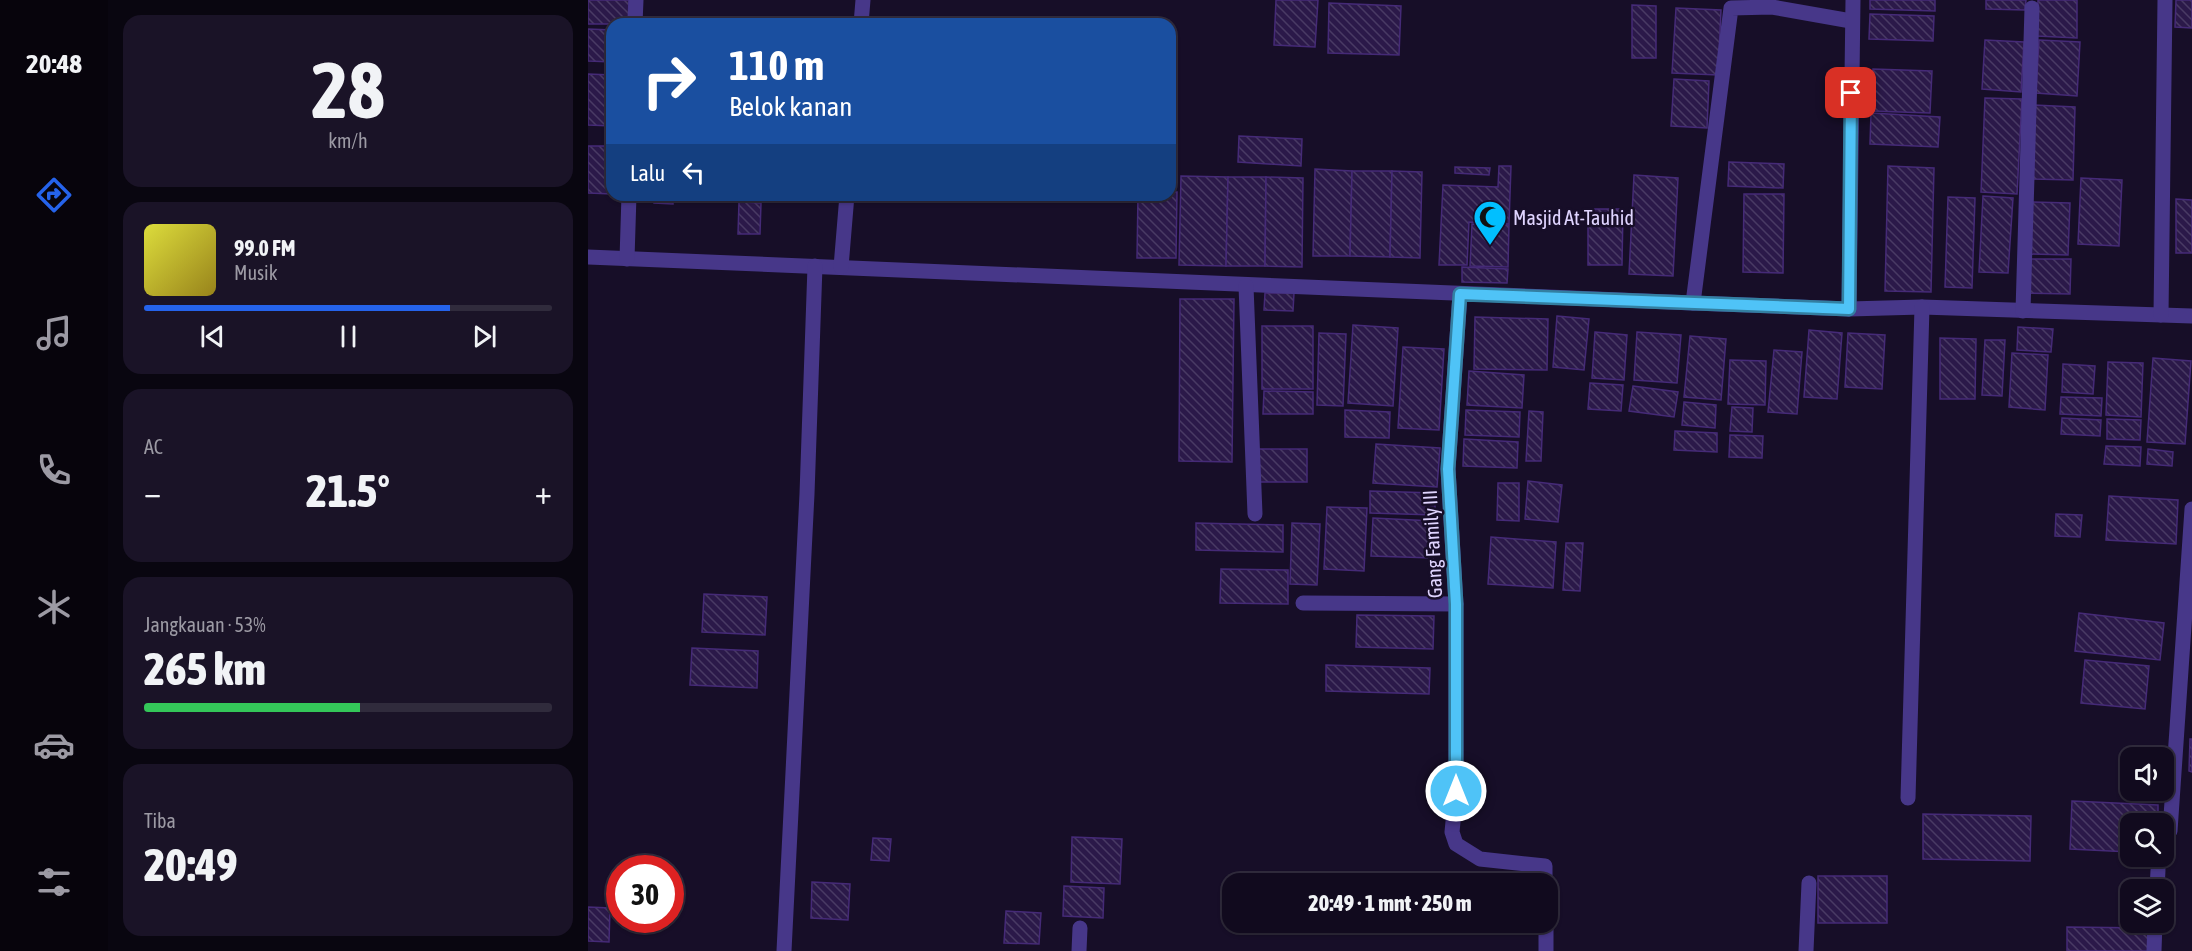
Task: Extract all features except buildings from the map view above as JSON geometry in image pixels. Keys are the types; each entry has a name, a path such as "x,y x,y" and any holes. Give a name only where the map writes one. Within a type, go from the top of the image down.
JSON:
{"street":[{"path":"635,18 636,0"},
{"path":"862,18 863,0"},
{"path":"1849,309 1852,0"},
{"path":"2161,315 2165,0"},
{"path":"1693,303 1731,8 1773,4 1851,21"},
{"path":"2023,311 2032,8"},
{"path":"627,259 629,201"},
{"path":"841,267 846,201"},
{"path":"588,257 1246,286 1849,309 1922,307 2192,316"},
{"path":"784,951 807,494 815,266"},
{"path":"1246,286 1255,514"},
{"name":"Gang Family III","path":"1460,294 1448,469 1456,604 1456,791 1452,832 1456,844 1480,859 1545,866 1545,873"},
{"path":"1908,798 1922,307"},
{"path":"2171,813 2192,509"},
{"path":"1304,603 1456,604"},
{"path":"2158,870 2158,879"},
{"path":"1806,951 1809,883"},
{"path":"1079,951 1080,928"},
{"path":"1546,933 1546,951"},
{"path":"2154,951 2155,933"}],"place":[{"name":"Masjid At-Tauhid","path":"1490,246"}],"route":[{"path":"1456,791 1456,604 1448,469 1460,294 1849,309 1851,93"}]}
